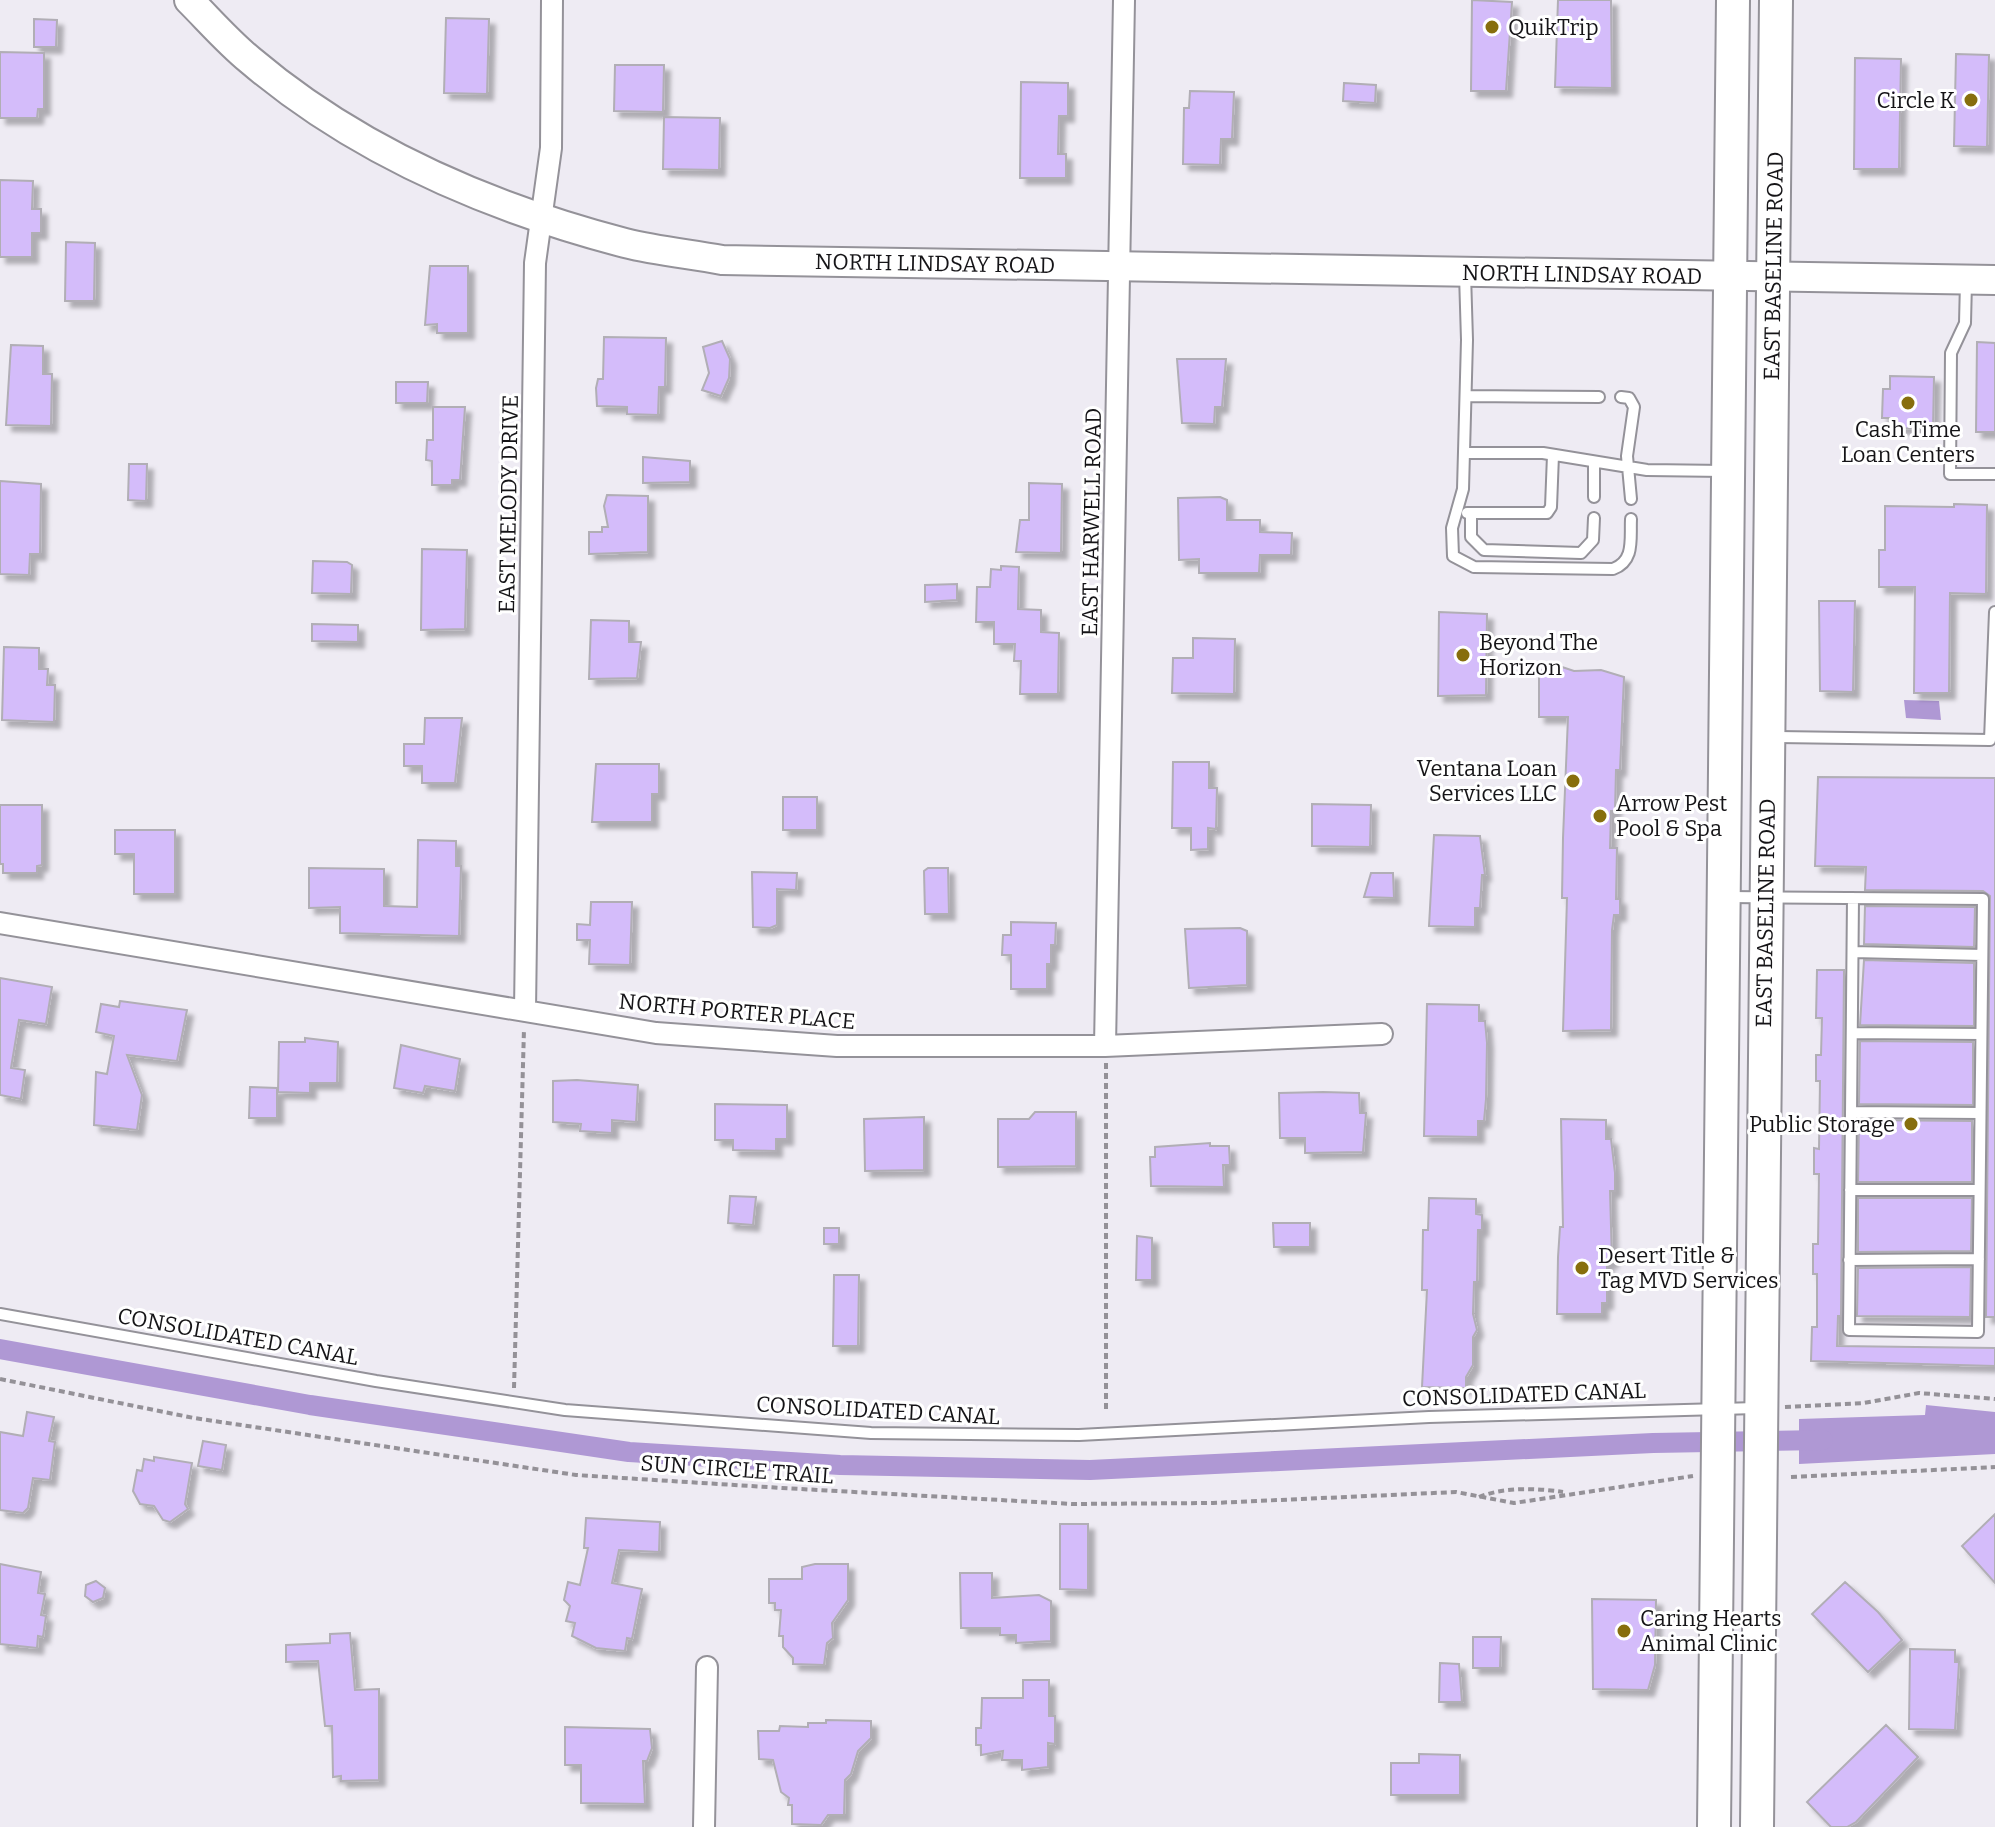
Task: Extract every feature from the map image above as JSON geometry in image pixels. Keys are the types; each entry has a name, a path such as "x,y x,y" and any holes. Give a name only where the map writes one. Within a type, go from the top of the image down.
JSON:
{"main road":[{"name":"NORTH LINDSAY ROAD","path":"189,0 250,60 327,116 395,157 464,190 627,244 722,260 1995,280"},
{"name":"EAST BASELINE ROAD","path":"1733,0 1751,275 1768,737 1762,1408 1776,1477 1757,1827"},
{"name":"EAST BASELINE ROAD","path":"1714,1827 1705,1476 1717,1408 1727,471 1751,275 1776,0"}],"street":[{"name":"EAST MELODY DRIVE","path":"525,1011 535,263 539,216 551,148 552,0"},
{"name":"EAST HARWELL ROAD","path":"1105,1046 1124,0"},
{"name":"NORTH PORTER PLACE","path":"0,923 656,1033 837,1046 1105,1046 1382,1034"},
{"path":"704,1827 707,1667"}],"lane":[{"path":"1465,273 1463,489 1452,528 1453,556 1474,567 1613,569 1623,565 1630,554 1631,519"},
{"path":"1966,280 1965,323 1951,353 1950,474 1995,474"},
{"path":"1466,396 1599,397"},
{"path":"1621,397 1629,398 1634,407 1627,456 1631,465 1631,499"},
{"path":"1464,453 1553,455 1631,465 1647,470 1727,471"},
{"path":"1457,513 1547,513 1551,507 1553,455"},
{"path":"1594,462 1594,497"},
{"path":"1471,514 1471,537 1484,550 1581,553 1593,540 1594,518"},
{"path":"1768,737 1990,740 1995,612"},
{"path":"1723,896 1983,899 1978,1332 1849,1330 1853,898"},
{"path":"1853,952 1982,955"},
{"path":"1852,1033 1981,1034"},
{"path":"1851,1112 1980,1113"},
{"path":"1850,1190 1979,1190"},
{"path":"1849,1260 1979,1259"},
{"name":"CONSOLIDATED CANAL","path":"0,1314 565,1410 841,1431 982,1436 1762,1408"}],"path":[{"path":"512,1402 518,1346 520,1099 525,1011"},
{"path":"1105,1046 1106,1413"},
{"name":"SUN CIRCLE TRAIL","path":"0,1379 194,1418 576,1475 1073,1504 1213,1503 1443,1493 1514,1503 1544,1500 1566,1493"},
{"path":"1762,1408 1864,1403 1919,1393 1995,1399"},
{"path":"1776,1477 1995,1467"},
{"name":"SUN CIRCLE TRAIL","path":"1479,1497 1492,1492 1517,1490 1566,1493 1705,1476"}],"shaded area":[{"path":"1904,700 1939,701 1941,720 1906,718"},
{"path":"1926,1405 1995,1412 1995,1454 1799,1464 1799,1419 1925,1415"}],"building":[{"name":"QuikTrip","path":"1472,0 1512,2 1506,91 1471,91"},
{"name":"QuikTrip","path":"1558,0 1611,0 1612,88 1555,87"},
{"path":"446,18 489,19 487,94 444,93"},
{"path":"34,19 57,20 56,47 34,47"},
{"path":"0,52 44,53 44,109 38,109 37,118 0,118"},
{"name":"Circle K","path":"1956,54 1989,55 1987,147 1954,146"},
{"name":"Circle K","path":"1855,58 1901,59 1899,169 1854,169"},
{"path":"615,65 664,65 663,112 614,111"},
{"path":"1021,82 1068,83 1068,116 1059,116 1058,154 1066,154 1066,178 1020,178"},
{"path":"1344,83 1376,85 1375,103 1343,101"},
{"path":"1190,91 1234,92 1232,139 1221,139 1220,165 1183,164 1184,108 1189,108"},
{"path":"664,117 720,118 719,170 663,169"},
{"path":"0,180 33,181 32,209 41,209 41,233 32,233 32,257 0,257"},
{"path":"66,242 95,243 94,301 65,301"},
{"path":"430,266 468,266 468,333 437,333 437,324 425,325"},
{"path":"604,337 666,338 665,387 659,387 658,415 627,414 627,407 597,406 598,379 603,379"},
{"path":"722,341 730,359 729,378 721,396 702,390 709,373 703,347"},
{"path":"1977,342 1995,343 1995,432 1976,432"},
{"path":"11,345 43,346 43,374 52,374 51,426 6,425"},
{"path":"1177,359 1226,359 1222,407 1215,407 1214,424 1182,423"},
{"name":"Cash Time Loan Centers","path":"1890,376 1934,377 1933,429 1890,428 1890,418 1882,418 1883,389 1890,389"},
{"path":"396,382 428,382 427,403 396,403"},
{"path":"433,407 465,407 460,480 452,480 452,485 432,485 432,461 426,460 427,440 433,440"},
{"path":"643,457 690,461 690,482 643,483"},
{"path":"129,464 147,464 146,501 128,500"},
{"path":"0,481 41,484 40,554 30,554 29,575 0,574"},
{"path":"1029,483 1062,484 1061,553 1016,552 1020,520 1029,520"},
{"path":"607,495 648,496 648,552 589,554 589,532 602,532 602,527 608,527 604,506"},
{"path":"1220,497 1227,500 1227,520 1260,520 1260,532 1292,533 1291,555 1260,555 1259,573 1199,573 1199,559 1179,560 1178,498"},
{"path":"1954,504 1987,505 1986,594 1950,593 1949,693 1914,693 1915,587 1879,587 1879,550 1885,550 1885,506 1954,507"},
{"path":"422,549 467,550 465,629 421,630"},
{"path":"313,561 347,562 352,565 351,594 312,593"},
{"path":"1001,566 1019,567 1018,609 1041,610 1041,632 1059,633 1058,694 1020,694 1021,661 1014,661 1015,644 994,644 994,622 976,622 977,587 990,587 991,569 1001,570"},
{"path":"957,584 957,600 925,602 925,585"},
{"path":"1819,601 1855,601 1853,692 1820,691"},
{"name":"Beyond The Horizon","path":"1439,612 1487,614 1486,695 1438,696"},
{"path":"591,620 629,621 629,642 641,642 637,678 589,679"},
{"path":"312,624 358,625 358,642 312,641"},
{"path":"1193,638 1235,639 1234,694 1172,693 1173,658 1193,658"},
{"path":"4,647 39,648 39,669 48,669 47,685 55,685 54,722 2,720"},
{"path":"1559,666 1574,671 1601,670 1624,677 1620,770 1616,770 1615,811 1611,811 1610,848 1617,848 1616,899 1620,899 1620,915 1614,915 1612,930 1611,1030 1563,1031 1567,898 1562,898 1568,717 1539,717 1539,671"},
{"path":"425,718 462,718 455,783 422,783 422,766 404,766 404,744 424,744"},
{"path":"1173,762 1209,762 1209,788 1217,788 1216,829 1208,828 1208,849 1191,850 1191,828 1172,828"},
{"path":"596,764 659,764 659,794 652,794 652,822 592,822"},
{"path":"1818,777 1995,778 1995,1317 1986,1317 1990,896 1983,891 1865,890 1866,867 1815,866"},
{"path":"783,797 817,797 817,830 783,830"},
{"path":"1312,804 1371,805 1370,847 1312,846"},
{"path":"0,805 42,805 42,865 37,866 37,873 3,873 3,864 0,864"},
{"path":"115,830 175,830 175,894 134,894 134,854 115,854"},
{"path":"1434,835 1480,836 1485,875 1482,875 1480,908 1475,908 1475,927 1429,926"},
{"path":"418,840 456,841 456,866 461,866 459,936 340,933 340,907 309,908 309,868 384,869 384,906 417,907"},
{"path":"928,868 948,868 949,914 925,914 924,871"},
{"path":"752,872 797,873 796,890 777,889 777,925 770,928 753,927"},
{"path":"1371,873 1393,873 1394,898 1364,897"},
{"path":"591,902 632,902 630,965 589,964 590,940 577,940 577,924 590,925"},
{"path":"1865,906 1975,907 1974,947 1864,944"},
{"path":"1011,922 1056,923 1051,964 1047,964 1047,989 1011,989 1011,955 1002,955 1003,935 1011,935"},
{"path":"1240,928 1247,931 1247,985 1189,988 1185,929"},
{"path":"1864,960 1974,963 1974,1026 1860,1025"},
{"path":"1817,970 1844,970 1841,1316 1838,1316 1837,1346 1995,1348 1995,1366 1811,1361 1812,1327 1817,1327 1817,1274 1813,1274 1813,1244 1818,1244 1819,1174 1814,1174 1814,1148 1819,1149 1820,1081 1816,1081 1816,1055 1821,1055 1822,1018 1816,1018"},
{"path":"0,978 52,987 46,1024 19,1020 11,1068 25,1070 21,1099 0,1095"},
{"path":"120,1001 187,1010 177,1061 127,1055 142,1095 137,1130 94,1125 96,1072 107,1074 114,1036 96,1032 101,1004 119,1007"},
{"path":"1427,1004 1479,1005 1479,1021 1485,1021 1487,1043 1484,1121 1478,1121 1478,1137 1424,1136"},
{"path":"305,1038 338,1042 337,1083 310,1083 310,1093 278,1092 279,1042 305,1042"},
{"path":"1860,1041 1973,1042 1973,1105 1859,1104"},
{"path":"401,1045 460,1059 455,1091 425,1086 423,1093 394,1088"},
{"path":"553,1081 638,1085 636,1122 612,1120 612,1133 580,1131 581,1124 553,1122"},
{"path":"250,1087 277,1088 277,1118 249,1118"},
{"path":"1279,1093 1359,1093 1360,1113 1366,1113 1363,1152 1305,1153 1305,1138 1280,1138"},
{"path":"715,1104 787,1105 787,1139 776,1139 776,1151 733,1150 733,1140 715,1140"},
{"path":"1035,1112 1076,1112 1076,1166 998,1167 998,1119 1029,1119"},
{"path":"924,1117 924,1170 865,1171 864,1119"},
{"path":"1561,1119 1606,1120 1606,1139 1611,1139 1615,1173 1615,1191 1610,1191 1612,1262 1607,1262 1607,1303 1602,1303 1602,1314 1557,1314 1560,1227 1563,1227"},
{"path":"1859,1120 1972,1121 1972,1182 1858,1182"},
{"path":"1210,1143 1210,1146 1229,1146 1230,1165 1223,1165 1224,1187 1151,1186 1150,1157 1155,1157 1155,1147"},
{"path":"730,1196 756,1197 753,1225 728,1223"},
{"path":"1429,1198 1476,1199 1476,1214 1482,1215 1482,1230 1478,1230 1477,1282 1474,1282 1473,1314 1477,1330 1473,1337 1473,1365 1466,1377 1466,1388 1422,1387 1427,1290 1422,1290 1423,1230 1428,1230"},
{"path":"1858,1198 1972,1198 1971,1251 1858,1252"},
{"path":"1273,1223 1310,1223 1310,1247 1274,1247"},
{"path":"824,1228 839,1228 839,1244 824,1244"},
{"path":"1137,1236 1152,1238 1152,1280 1136,1280"},
{"path":"1971,1267 1970,1317 1857,1316 1858,1268"},
{"path":"834,1275 859,1275 858,1346 833,1346"},
{"path":"27,1412 54,1417 49,1441 55,1442 50,1480 33,1478 28,1508 23,1513 0,1510 0,1432 23,1436"},
{"path":"203,1441 226,1445 222,1470 198,1466"},
{"path":"154,1457 192,1463 185,1504 188,1509 170,1522 163,1520 154,1506 140,1504 133,1491 137,1470 142,1471 144,1459 154,1461"},
{"path":"1995,1514 1995,1583 1962,1546"},
{"path":"586,1518 660,1522 659,1552 619,1550 612,1583 642,1589 632,1639 627,1638 625,1651 596,1648 572,1636 575,1623 566,1621 570,1606 564,1600 568,1582 580,1585 588,1548 584,1548"},
{"path":"1060,1524 1088,1524 1088,1590 1060,1589"},
{"path":"0,1564 41,1572 38,1593 45,1594 41,1615 46,1616 43,1637 38,1636 37,1648 0,1644"},
{"path":"848,1564 848,1600 832,1623 833,1638 827,1643 824,1665 793,1664 793,1658 783,1647 783,1636 779,1636 781,1610 775,1610 775,1603 769,1603 769,1579 802,1579 802,1567"},
{"path":"960,1573 992,1573 992,1598 1039,1595 1051,1601 1051,1641 1016,1643 1016,1635 1000,1635 1000,1628 961,1628"},
{"path":"96,1581 105,1588 103,1598 93,1602 85,1596 86,1585"},
{"path":"1845,1582 1878,1612 1902,1640 1868,1672 1812,1614"},
{"name":"Caring Hearts Animal Clinic","path":"1592,1599 1656,1600 1655,1665 1648,1690 1593,1689"},
{"path":"350,1633 355,1690 379,1689 379,1780 341,1781 341,1776 333,1777 332,1726 325,1726 318,1661 286,1662 286,1645 330,1643 330,1634"},
{"path":"1473,1637 1501,1637 1500,1668 1473,1668"},
{"path":"1910,1649 1955,1650 1955,1662 1959,1662 1955,1730 1909,1729"},
{"path":"1440,1663 1459,1664 1462,1702 1439,1702"},
{"path":"1023,1680 1049,1680 1049,1716 1055,1716 1055,1744 1048,1743 1048,1767 1022,1770 1022,1760 1002,1760 1003,1751 981,1755 981,1745 976,1745 976,1728 981,1728 982,1698 1023,1698"},
{"path":"826,1720 871,1721 871,1738 858,1751 851,1774 845,1780 844,1815 828,1815 821,1825 792,1824 792,1805 788,1805 789,1798 781,1792 773,1760 759,1759 758,1731 779,1731 780,1726 808,1727 808,1723 826,1723"},
{"path":"1886,1725 1918,1757 1856,1822 1847,1827 1831,1827 1807,1802"},
{"path":"565,1727 650,1729 652,1748 647,1761 643,1761 645,1804 581,1803 581,1765 565,1765"},
{"path":"1419,1754 1460,1755 1460,1795 1391,1795 1391,1763 1419,1763"}],"waterway":[{"path":"0,1349 310,1405 629,1452 840,1465 1090,1470 1653,1443 1823,1440"}],"place":[{"name":"QuikTrip","path":"1492,27"},
{"name":"Circle K","path":"1971,100"},
{"name":"Cash Time Loan Centers","path":"1908,403"},
{"name":"Beyond The Horizon","path":"1463,655"},
{"name":"Ventana Loan Services LLC","path":"1573,781"},
{"name":"Arrow Pest Pool & Spa","path":"1600,816"},
{"name":"Public Storage","path":"1911,1124"},
{"name":"Desert Title & Tag MVD Services","path":"1582,1268"},
{"name":"Caring Hearts Animal Clinic","path":"1624,1631"}]}
